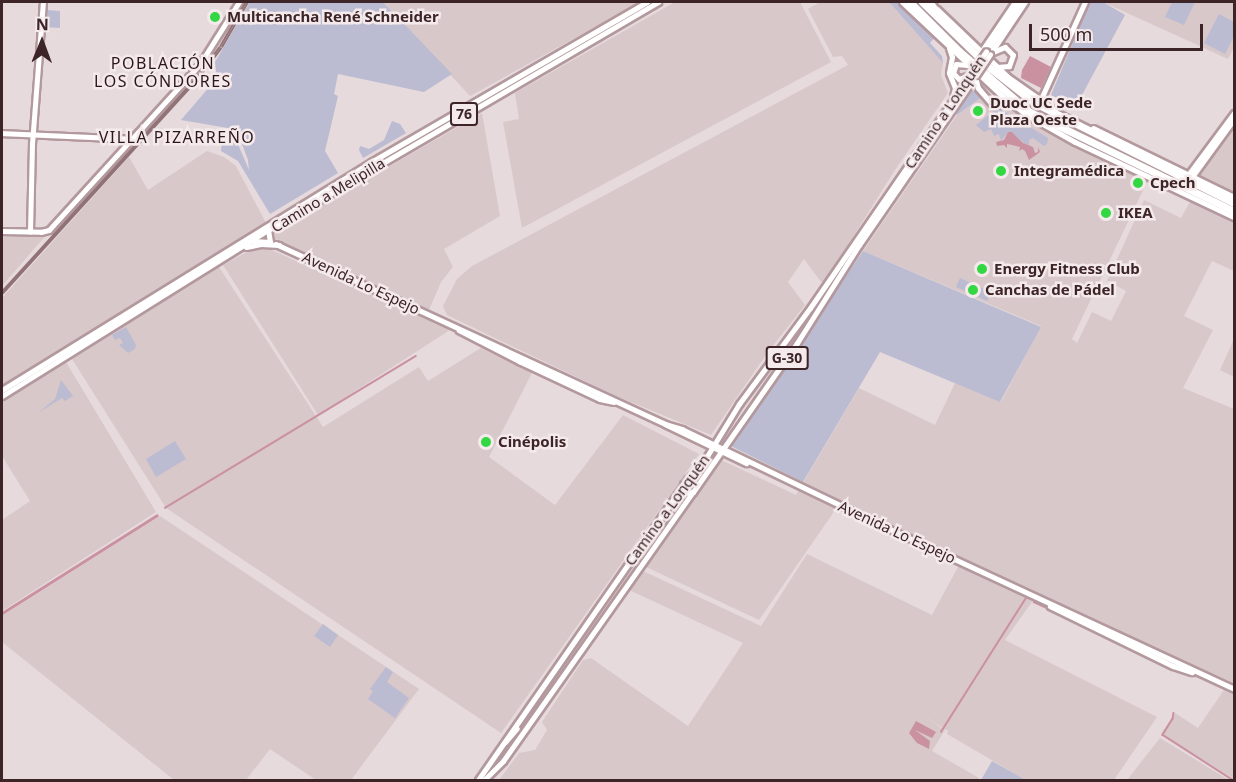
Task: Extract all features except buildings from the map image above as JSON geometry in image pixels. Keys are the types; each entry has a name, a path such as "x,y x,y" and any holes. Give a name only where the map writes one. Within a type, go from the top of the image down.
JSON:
{"highway":[{"path":"906,2 916,15"},
{"path":"906,2 1030,112 1234,212"},
{"path":"922,2 948,29 1026,97 1055,115 1233,200"},
{"path":"930,3 948,29"},
{"path":"1071,118 1110,142"},
{"path":"1178,185 1216,208"}],"main road":[{"path":"30,232 33,134 43,2"},
{"path":"2,231 45,232 200,64 239,2"},
{"name":"Camino a Melipilla","path":"2,390 270,230 294,212 373,164 648,2"},
{"name":"Camino a Melipilla","path":"455,116 658,2"},
{"name":"Camino a Lonquén","path":"484,780 503,761 525,731 750,411 965,91 1018,2"},
{"name":"Camino a Lonquén","path":"987,53 1025,2"},
{"path":"1040,101 1085,2"},
{"path":"930,3 971,44 987,53 996,66 1040,101 1233,200"},
{"path":"916,15 1012,105 1066,137 1234,217"},
{"path":"967,38 971,44"},
{"path":"948,47 952,57 949,73 955,88 951,102"},
{"path":"987,53 1002,47 1013,53 1013,60 1009,66 996,66"},
{"path":"968,65 956,64 952,73 961,79 974,74 979,90 993,105 1001,107 1012,105"},
{"name":"Camino a Lonquén","path":"478,780 683,484 700,468 765,366 782,348 951,102 974,74"},
{"path":"965,91 979,90"},
{"path":"1001,107 1003,97"},
{"path":"1204,158 1234,112"},
{"path":"1190,176 1234,120"},
{"path":"934,141 944,122"},
{"path":"2,133 133,139"},
{"path":"913,148 921,147"},
{"name":"Camino a Melipilla","path":"2,396 228,248 275,220 294,212"},
{"path":"275,220 270,230 275,244"},
{"path":"854,245 865,223"},
{"path":"228,248 250,242 275,244"},
{"path":"238,249 261,244 275,244"},
{"name":"Avenida Lo Espejo","path":"275,244 1234,690"},
{"path":"739,404 748,402 750,411"},
{"path":"683,484 684,493 693,492"},
{"path":"516,725 525,731"}],"shaded area":[{"path":"250,2 383,2 452,74 424,92 338,74 334,94 338,96 325,151 338,173 270,214 238,161 221,151 223,132 234,135 249,170 248,160 239,136 228,128 181,120 217,78 215,62"},
{"path":"383,2 640,2 470,96"},
{"path":"675,2 800,2 831,62 522,228 503,122 519,119 515,93"},
{"path":"820,2 889,2 943,63 941,75 948,93 895,170 826,280 821,282 804,259 788,282 805,305 768,352 711,435 614,395 447,315 443,306 457,279 472,266 848,65 842,56 833,57 808,9"},
{"path":"889,2 901,2 935,37 930,43 942,56 943,63"},
{"path":"1090,2 1103,2 1125,15 1075,108 1051,95"},
{"path":"1103,2 1234,3 1234,47 1228,59"},
{"path":"1172,2 1195,2 1184,25 1165,17"},
{"path":"47,10 60,11 60,28 44,27 44,12"},
{"path":"1219,14 1234,22 1234,36 1225,54 1204,43"},
{"path":"1030,56 1051,67 1041,88 1021,78 1022,70"},
{"path":"970,91 977,91 983,96 957,115 956,112"},
{"path":"983,96 994,111 1009,107 1061,138 1148,180 1072,339 1077,343 1092,312 1111,321 1126,291 1107,281 1144,200 1181,218 1191,200 1234,220 1234,271 1212,261 1184,316 1213,330 1183,388 1234,409 1234,683 1036,596 1005,640 1157,717 1114,780 1026,780 947,734 948,731 922,715 945,730 932,751 979,778 977,780 499,780 519,753 535,750 547,730 542,722 583,660 591,658 688,726 743,643 627,589 641,570 761,626 807,554 932,615 959,565 840,503 759,620 644,566 719,459 796,495 859,388 935,425 955,383 1001,402 1041,326 863,251 957,115"},
{"path":"1002,110 1048,138 1047,144 1044,146 1033,138 1029,140 1029,145 1025,144 1012,132 1008,132 1001,141 999,134 994,136 991,129 984,132 976,125 994,111"},
{"path":"482,113 500,216 444,249 453,267 441,282 429,310 274,241 274,233"},
{"path":"392,121 400,124 406,133 363,158 359,150 360,146 369,149 384,140"},
{"path":"1234,127 1234,195 1193,175"},
{"path":"1008,132 1012,132 1023,143 1033,147 1035,153 1038,152 1038,147 1040,152 1029,160 1025,151 1022,149 1019,151 1020,147 1007,144 1007,148 1004,145 997,146 996,142 1004,140"},
{"path":"207,151 224,157 236,166 266,223 2,387 2,298 129,157 148,190"},
{"path":"2,233 47,234 2,286"},
{"path":"256,247 265,247 450,330 318,415 223,265"},
{"path":"863,251 1041,327 1000,402 880,352 803,482 731,446"},
{"path":"219,267 323,427 419,367 428,381 481,348 532,373 489,457 555,505 623,415 699,454 501,733 166,508 72,359"},
{"name":"Canchas de Pádel","path":"960,278 991,292 987,301 956,287"},
{"path":"126,327 136,345 135,349 128,353 119,345 123,343 120,338 115,340 112,335"},
{"path":"1234,339 1234,377 1220,370"},
{"path":"66,362 156,512 2,611 2,520 30,501 2,456 2,402"},
{"path":"61,380 73,396 65,401 62,398 38,413 55,399"},
{"path":"175,441 186,459 156,477 146,459"},
{"path":"160,516 419,689 351,780 316,780 270,749 246,780 174,780 2,642 2,616"},
{"path":"323,624 338,635 330,647 314,636"},
{"path":"386,667 393,672 387,682 409,698 395,718 368,699 373,691 370,689"},
{"path":"1224,690 1234,695 1234,779 1161,734 1175,713 1198,728"},
{"path":"916,721 936,732 932,738 915,730 930,741 929,749 917,743 909,733"},
{"path":"1160,738 1196,760 1229,780 1127,780"},
{"path":"992,761 1026,780 981,780"}],"waterway":[{"path":"165,508 416,356"},
{"path":"2,613 157,515"},
{"path":"941,732 1026,598"},
{"path":"1034,602 1084,625"},
{"path":"1174,713 1163,735 1233,780"}],"railway":[{"path":"2,293 196,80 221,47 247,2"}],"place":[{"name":"Multicancha René Schneider","path":"215,17"},
{"name":"Duoc UC Sede Plaza Oeste","path":"978,111"},
{"name":"Integramédica","path":"1001,171"},
{"name":"Cpech","path":"1138,183"},
{"name":"IKEA","path":"1106,213"},
{"name":"Energy Fitness Club","path":"982,269"},
{"name":"Canchas de Pádel","path":"973,290"},
{"name":"Cinépolis","path":"486,442"}],"district":[{"name":"POBLACIÓN LOS CÓNDORES","path":"163,72"},
{"name":"VILLA PIZARREÑO","path":"177,137"}]}
